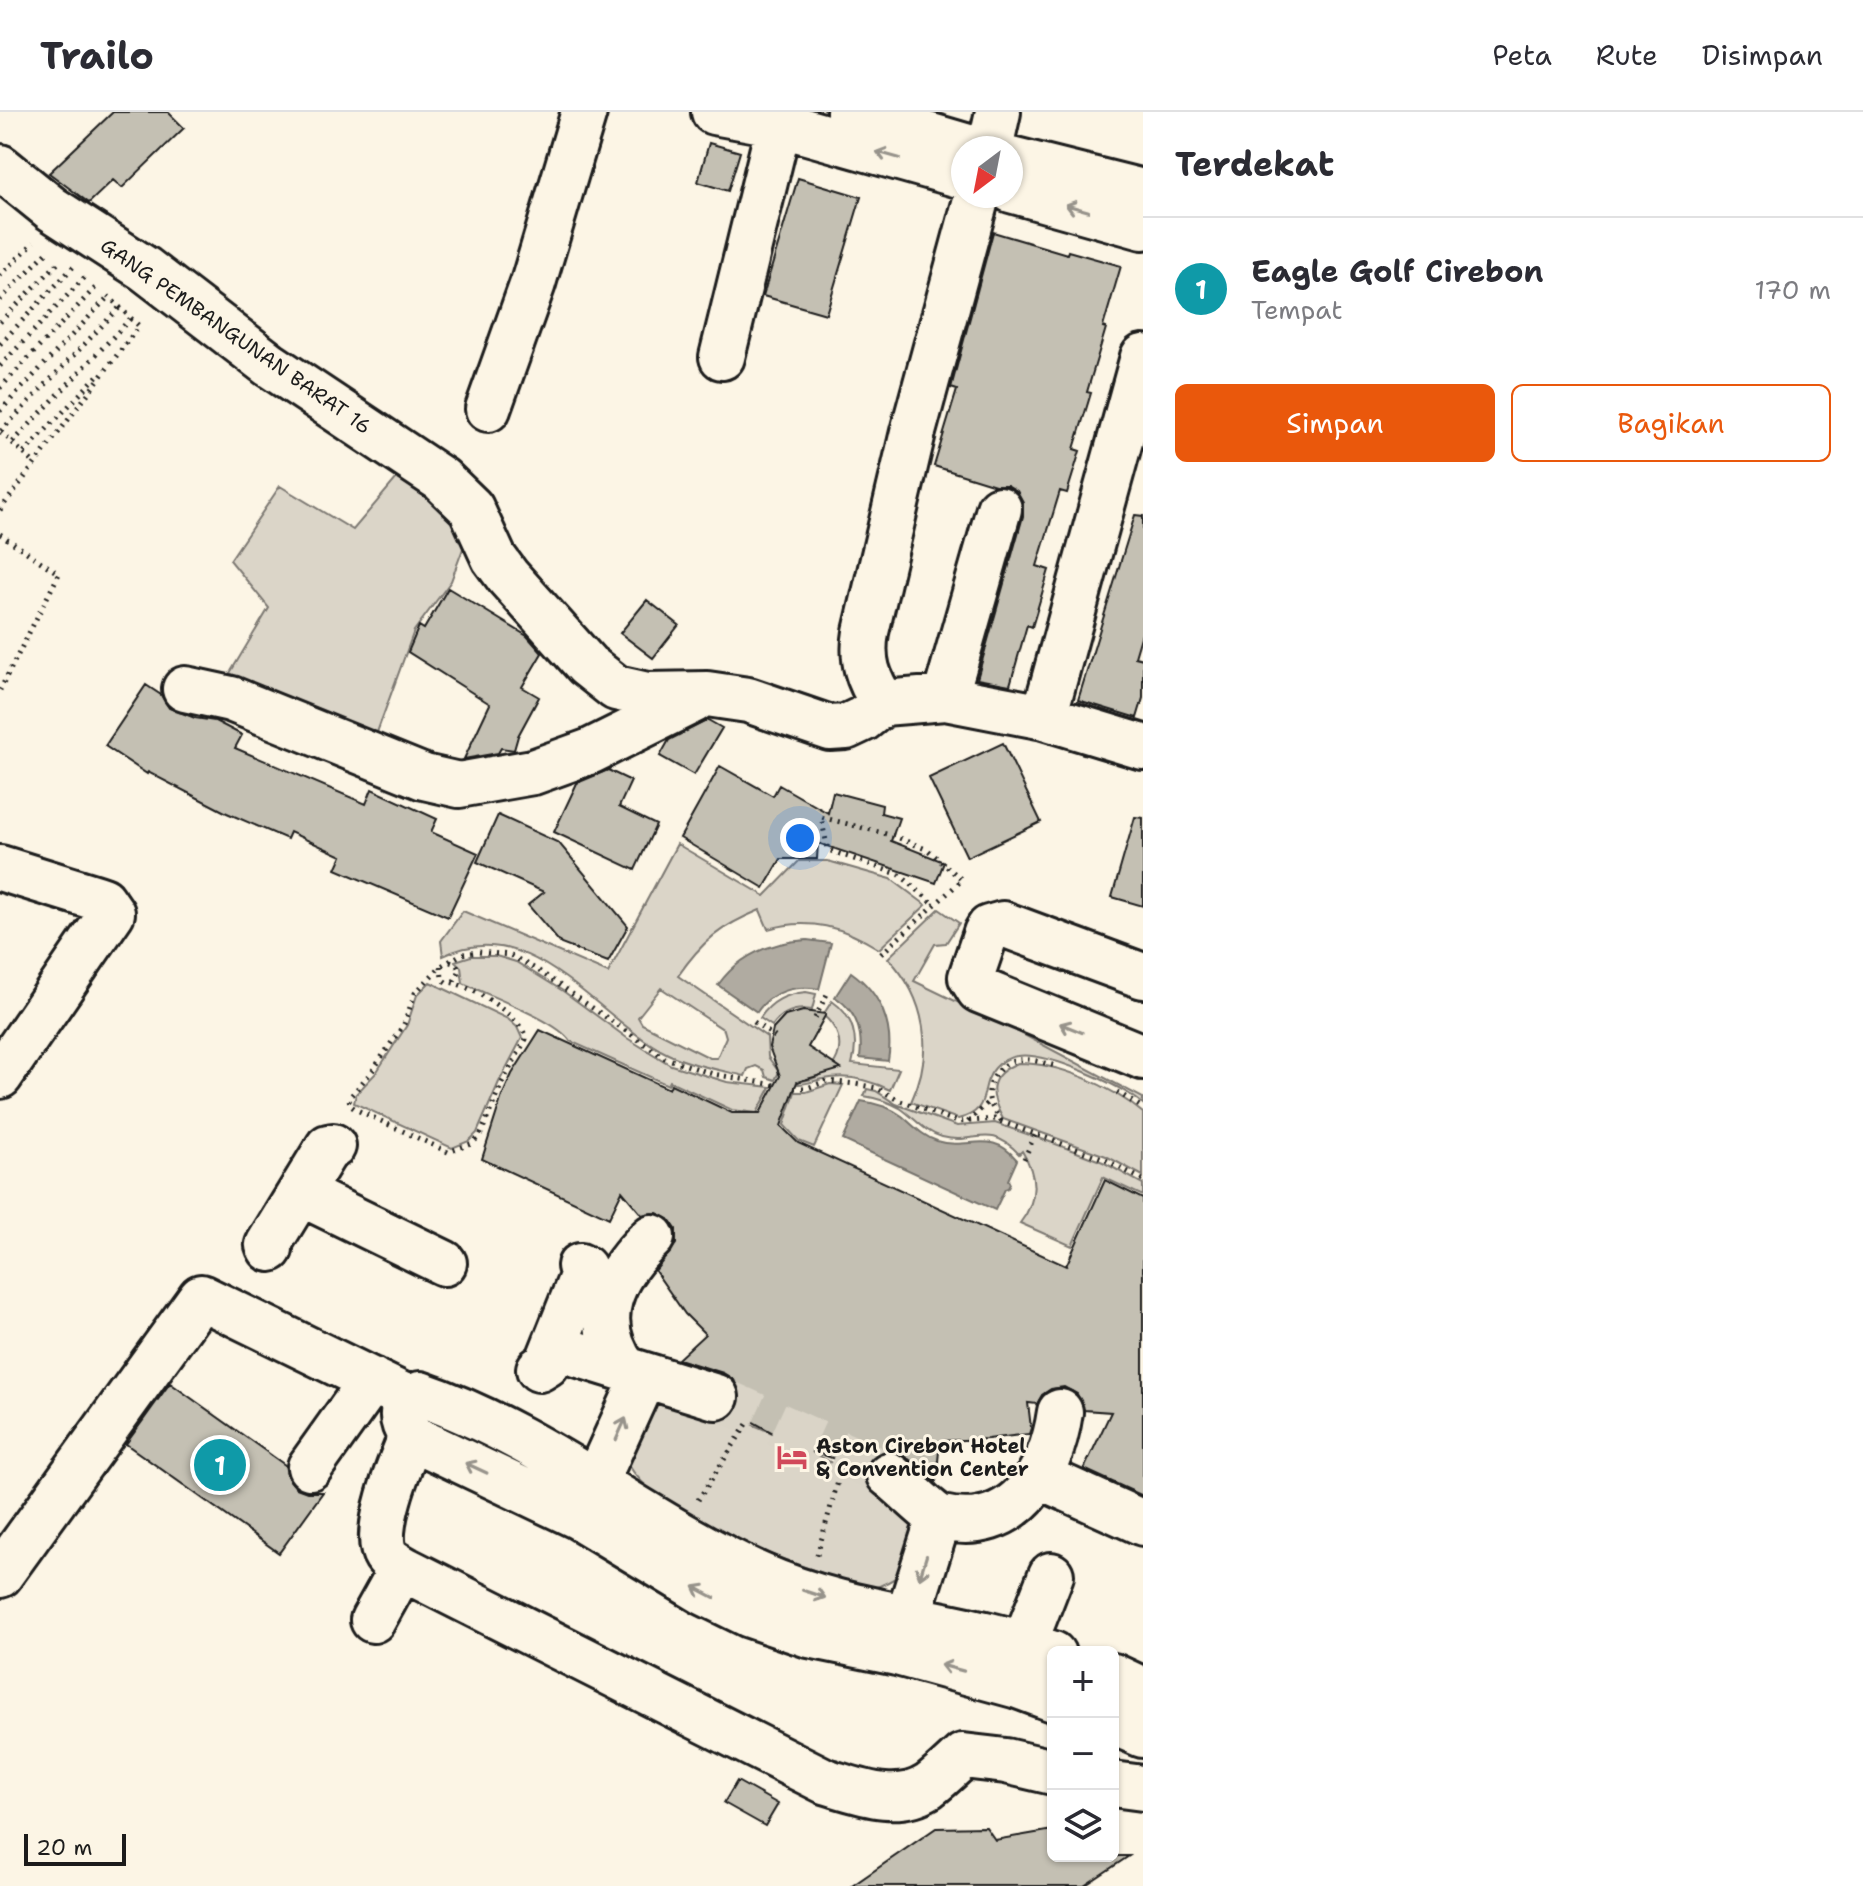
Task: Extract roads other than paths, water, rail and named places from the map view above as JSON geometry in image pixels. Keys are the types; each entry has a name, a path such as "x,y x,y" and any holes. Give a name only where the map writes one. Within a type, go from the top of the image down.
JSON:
{"street":[{"path":"488,409 533,283 584,112"},
{"path":"714,112 780,118 951,172"},
{"path":"849,112 951,141"},
{"path":"993,136 998,112"},
{"path":"722,357 780,118"},
{"path":"1023,162 1143,192"},
{"name":"GANG PEMBANGUNAN BARAT 16","path":"0,167 52,209 145,269 270,365 441,479 471,508 494,558 508,577 556,632 616,688 647,695 707,694 748,700 830,728 846,727 863,719 883,703 945,698 1044,717 1143,747"},
{"path":"1023,193 1143,227"},
{"path":"883,703 868,680 863,658 866,632 913,432 974,208"},
{"path":"1044,717 1143,357"},
{"path":"945,698 999,509"},
{"path":"185,689 231,699 424,777 459,785 533,772 591,751 707,694"},
{"path":"0,868 103,900 112,913 0,1076"},
{"path":"1143,976 1003,924 989,928 971,977 979,990 1143,1057"},
{"path":"270,1249 268,1245 328,1147 333,1146"},
{"path":"300,1193 444,1263"},
{"path":"635,1373 612,1352 608,1336 611,1293 620,1272 652,1237"},
{"path":"580,1266 584,1268 583,1274 547,1358 635,1373 733,1409"},
{"path":"0,1575 201,1297 398,1406"},
{"path":"588,1500 635,1373"},
{"path":"310,1467 420,1394 537,1448 588,1500 705,1549 762,1577 857,1607 902,1635 1047,1697"},
{"path":"398,1406 381,1544 386,1557 384,1600 744,1743 825,1781 863,1793 908,1797 929,1785 963,1756 1006,1761 1047,1771"},
{"path":"889,1475 939,1518 989,1518 1015,1506 1028,1493 1039,1476 1058,1428 1060,1412"},
{"path":"1039,1476 1143,1523"},
{"path":"902,1635 939,1518"},
{"path":"1009,1683 1039,1649 1051,1575"},
{"path":"902,1635 1039,1649"},
{"path":"1119,1679 1143,1690"},
{"path":"1119,1725 1143,1735"},
{"path":"1119,1785 1143,1788"}],"tunnel":[{"path":"716,1397 889,1475"}],"place":[{"name":"Aston Cirebon Hotel & Convention Center","path":"792,1457"},
{"name":"Eagle Golf Cirebon","path":"220,1465"}]}
